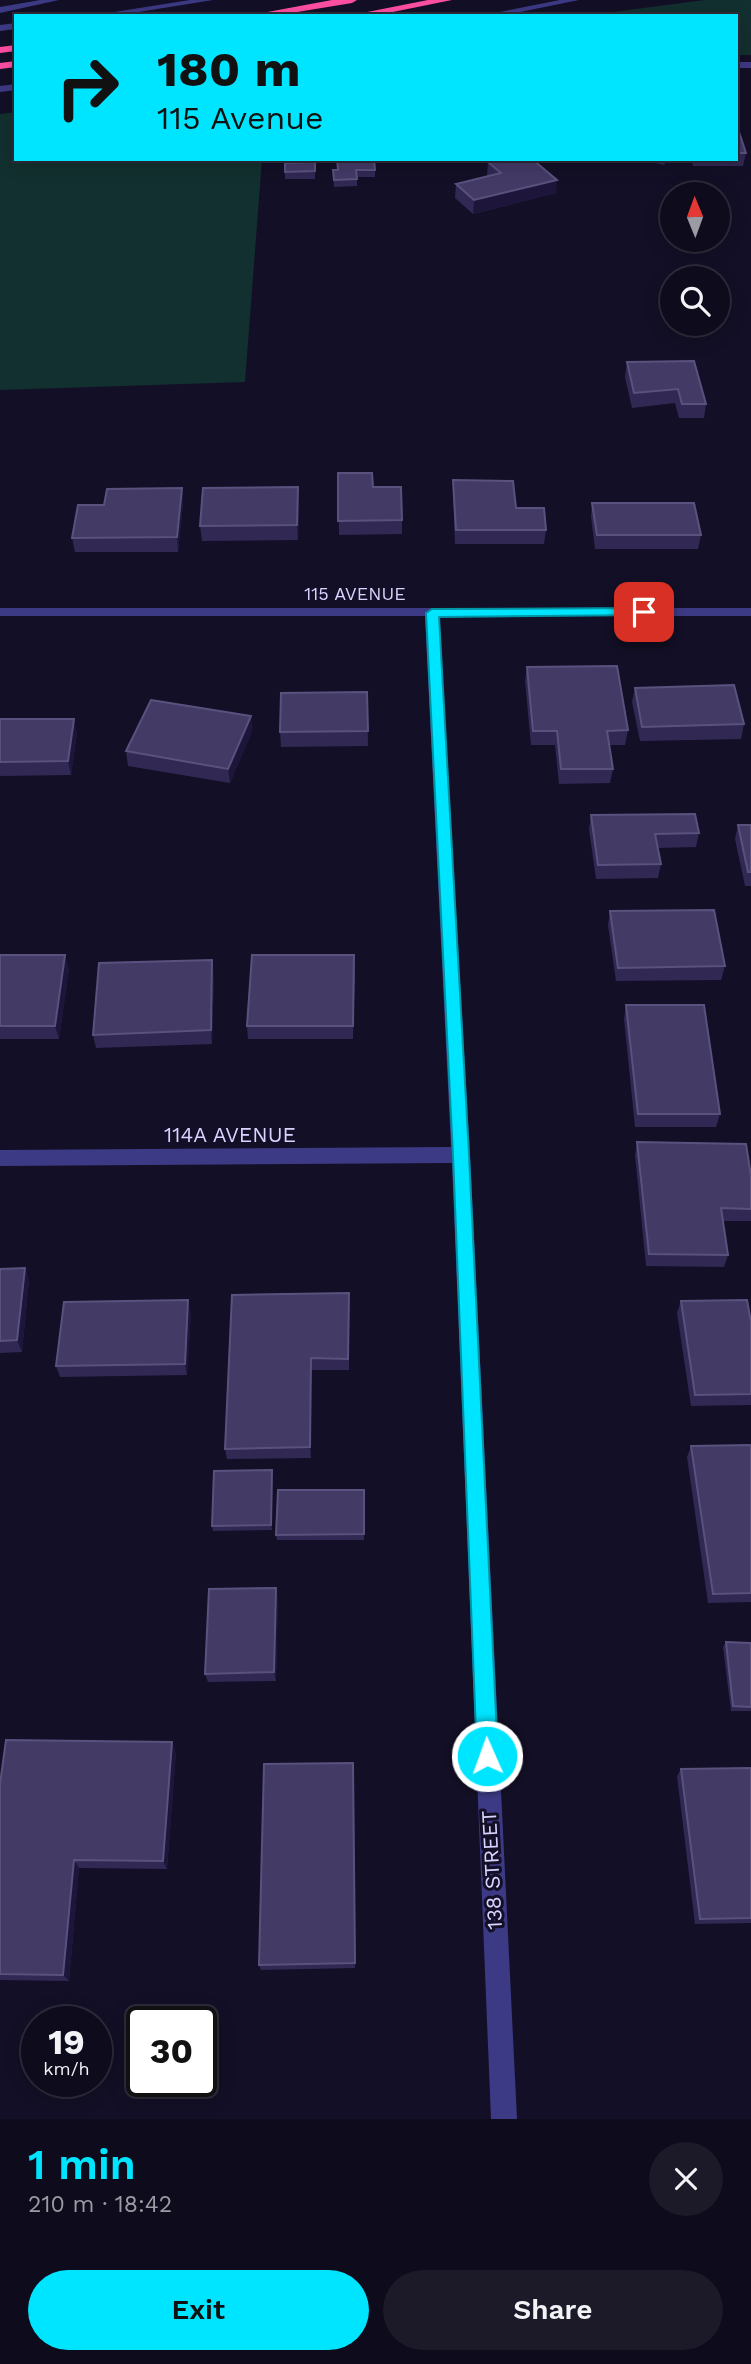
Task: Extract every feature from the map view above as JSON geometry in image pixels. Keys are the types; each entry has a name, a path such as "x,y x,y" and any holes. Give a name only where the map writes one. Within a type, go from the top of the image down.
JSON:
{"highway":[{"path":"264,14 352,0"},
{"path":"364,14 447,0"}],"street":[{"path":"0,10 55,0"},
{"path":"108,14 209,0"},
{"path":"495,14 575,0"},
{"name":"115 AVENUE","path":"0,612 751,612"},
{"name":"138 STREET","path":"432,613 461,1155 505,2119"},
{"name":"114A AVENUE","path":"0,1158 461,1155"}],"green space":[{"path":"704,0 751,0 751,55 738,55 738,14 598,14"},
{"path":"14,112 14,161 262,161 245,382 0,390 0,114"}],"building":[{"path":"738,132 739,132 746,153 738,153"},
{"path":"337,161 374,161 375,170 356,170 357,179 334,180 333,170 338,170"},
{"path":"534,161 557,180 474,200 456,184 501,173 488,162"},
{"path":"315,162 315,171 285,172 285,163"},
{"path":"694,361 706,404 682,404 678,389 634,393 627,362"},
{"path":"338,473 372,473 373,487 401,487 402,520 338,521"},
{"path":"453,480 513,481 516,508 544,508 546,530 456,530"},
{"path":"298,487 297,525 200,526 203,488"},
{"path":"182,488 177,537 72,538 78,505 104,505 107,489"},
{"path":"592,503 694,503 701,535 597,535"},
{"path":"617,666 628,730 607,731 613,769 561,769 557,731 533,731 527,667"},
{"path":"734,685 744,724 642,727 635,688"},
{"path":"367,692 368,731 280,732 281,693"},
{"path":"151,700 251,716 228,769 126,751"},
{"path":"0,719 74,719 68,761 0,762"},
{"path":"695,814 699,833 655,834 661,864 598,865 591,815"},
{"path":"738,825 751,825 751,872 748,872"},
{"path":"714,910 725,966 618,968 610,911"},
{"path":"0,955 65,955 55,1026 0,1026"},
{"path":"252,955 354,955 353,1026 247,1026"},
{"path":"212,960 211,1030 93,1035 99,963"},
{"path":"626,1005 704,1005 720,1114 638,1114"},
{"path":"637,1142 746,1144 751,1176 751,1209 721,1208 728,1255 649,1254"},
{"path":"25,1268 17,1340 0,1341 0,1269"},
{"path":"349,1293 348,1359 311,1358 310,1447 225,1449 232,1295"},
{"path":"188,1300 185,1364 56,1366 64,1302"},
{"path":"747,1300 751,1322 751,1394 695,1395 681,1301"},
{"path":"751,1445 751,1593 713,1594 691,1446"},
{"path":"272,1470 271,1525 212,1526 214,1471"},
{"path":"278,1490 364,1490 364,1534 276,1535"},
{"path":"276,1588 274,1672 205,1674 209,1589"},
{"path":"726,1642 751,1643 751,1707 733,1706"},
{"path":"6,1740 172,1742 163,1861 74,1860 63,1975 0,1974 0,1784"},
{"path":"353,1763 355,1963 259,1965 264,1764"},
{"path":"751,1768 751,1918 700,1919 681,1769"}],"route":[{"path":"487,1756 461,1155 432,613 644,612"}]}
